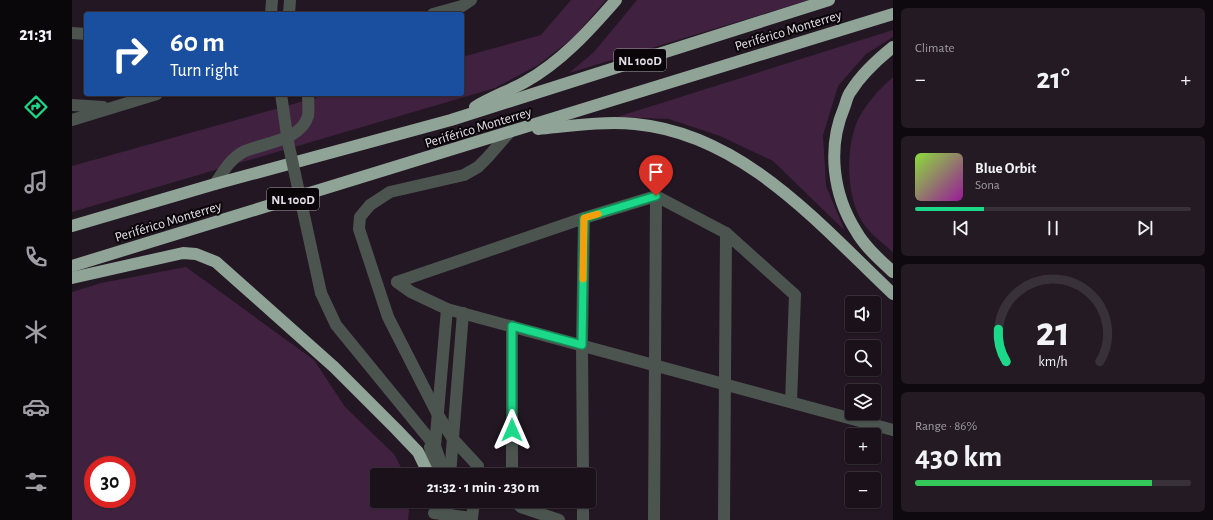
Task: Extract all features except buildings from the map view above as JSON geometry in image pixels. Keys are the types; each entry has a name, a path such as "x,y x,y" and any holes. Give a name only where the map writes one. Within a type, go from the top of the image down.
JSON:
{"highway":[{"path":"451,120 526,82 554,62 585,36 616,0"},
{"name":"Periférico Monterrey","path":"72,226 215,184 451,120 829,0"},
{"name":"Periférico Monterrey","path":"72,266 511,132 758,54 893,14"},
{"path":"893,47 870,69 850,92 839,119 834,148 835,177 843,206 856,232 875,255 893,272"},
{"path":"511,132 595,124 628,124 673,131 705,143 736,159 771,182 808,214 893,294"},
{"path":"72,278 183,253 196,254 216,262 334,367 418,452 426,468"}],"street":[{"path":"271,12 272,0"},
{"path":"288,12 290,0"},
{"path":"440,12 462,6 472,0"},
{"path":"72,33 84,34"},
{"path":"72,120 110,107 150,96"},
{"path":"281,96 288,142 321,293 336,325 435,446 443,468"},
{"path":"215,184 230,161 244,152 271,144 300,129 308,116 308,96"},
{"path":"72,105 110,107"},
{"path":"478,468 478,466 453,439 438,415 388,317 359,229 360,217 370,205 390,192 464,175 478,167 511,132"},
{"path":"654,520 656,196"},
{"path":"791,402 795,295 726,233 656,196 584,218 397,282 411,292 446,309 893,430"},
{"path":"583,468 582,345 584,218"},
{"path":"724,520 726,233"},
{"path":"435,446 446,309"},
{"path":"451,468 463,313"},
{"path":"512,326 512,468"},
{"path":"427,435 434,468"},
{"path":"446,518 447,508"},
{"path":"433,511 446,518 472,518 473,508"},
{"path":"524,508 558,520"},
{"path":"583,508 583,520"}],"shaded area":[{"path":"571,0 606,0 574,37 538,65 495,88 72,212 72,166 322,96 464,96 464,56 541,35"},
{"path":"637,0 809,0 569,73 594,52"},
{"path":"893,30 893,37 866,54 838,86 823,135 826,186 845,231 773,161 720,136 669,119 617,117"},
{"path":"893,77 893,252 869,231 859,216 854,204 851,190 849,161 853,134 860,116 883,86"},
{"path":"186,267 314,360 345,407 394,454 401,468 370,468 370,508 409,508 408,520 72,520 72,292 101,283"}],"slow traffic":[{"path":"583,279 584,218 598,214"}],"route":[{"path":"512,430 512,326 582,345 584,218 656,196"}]}
